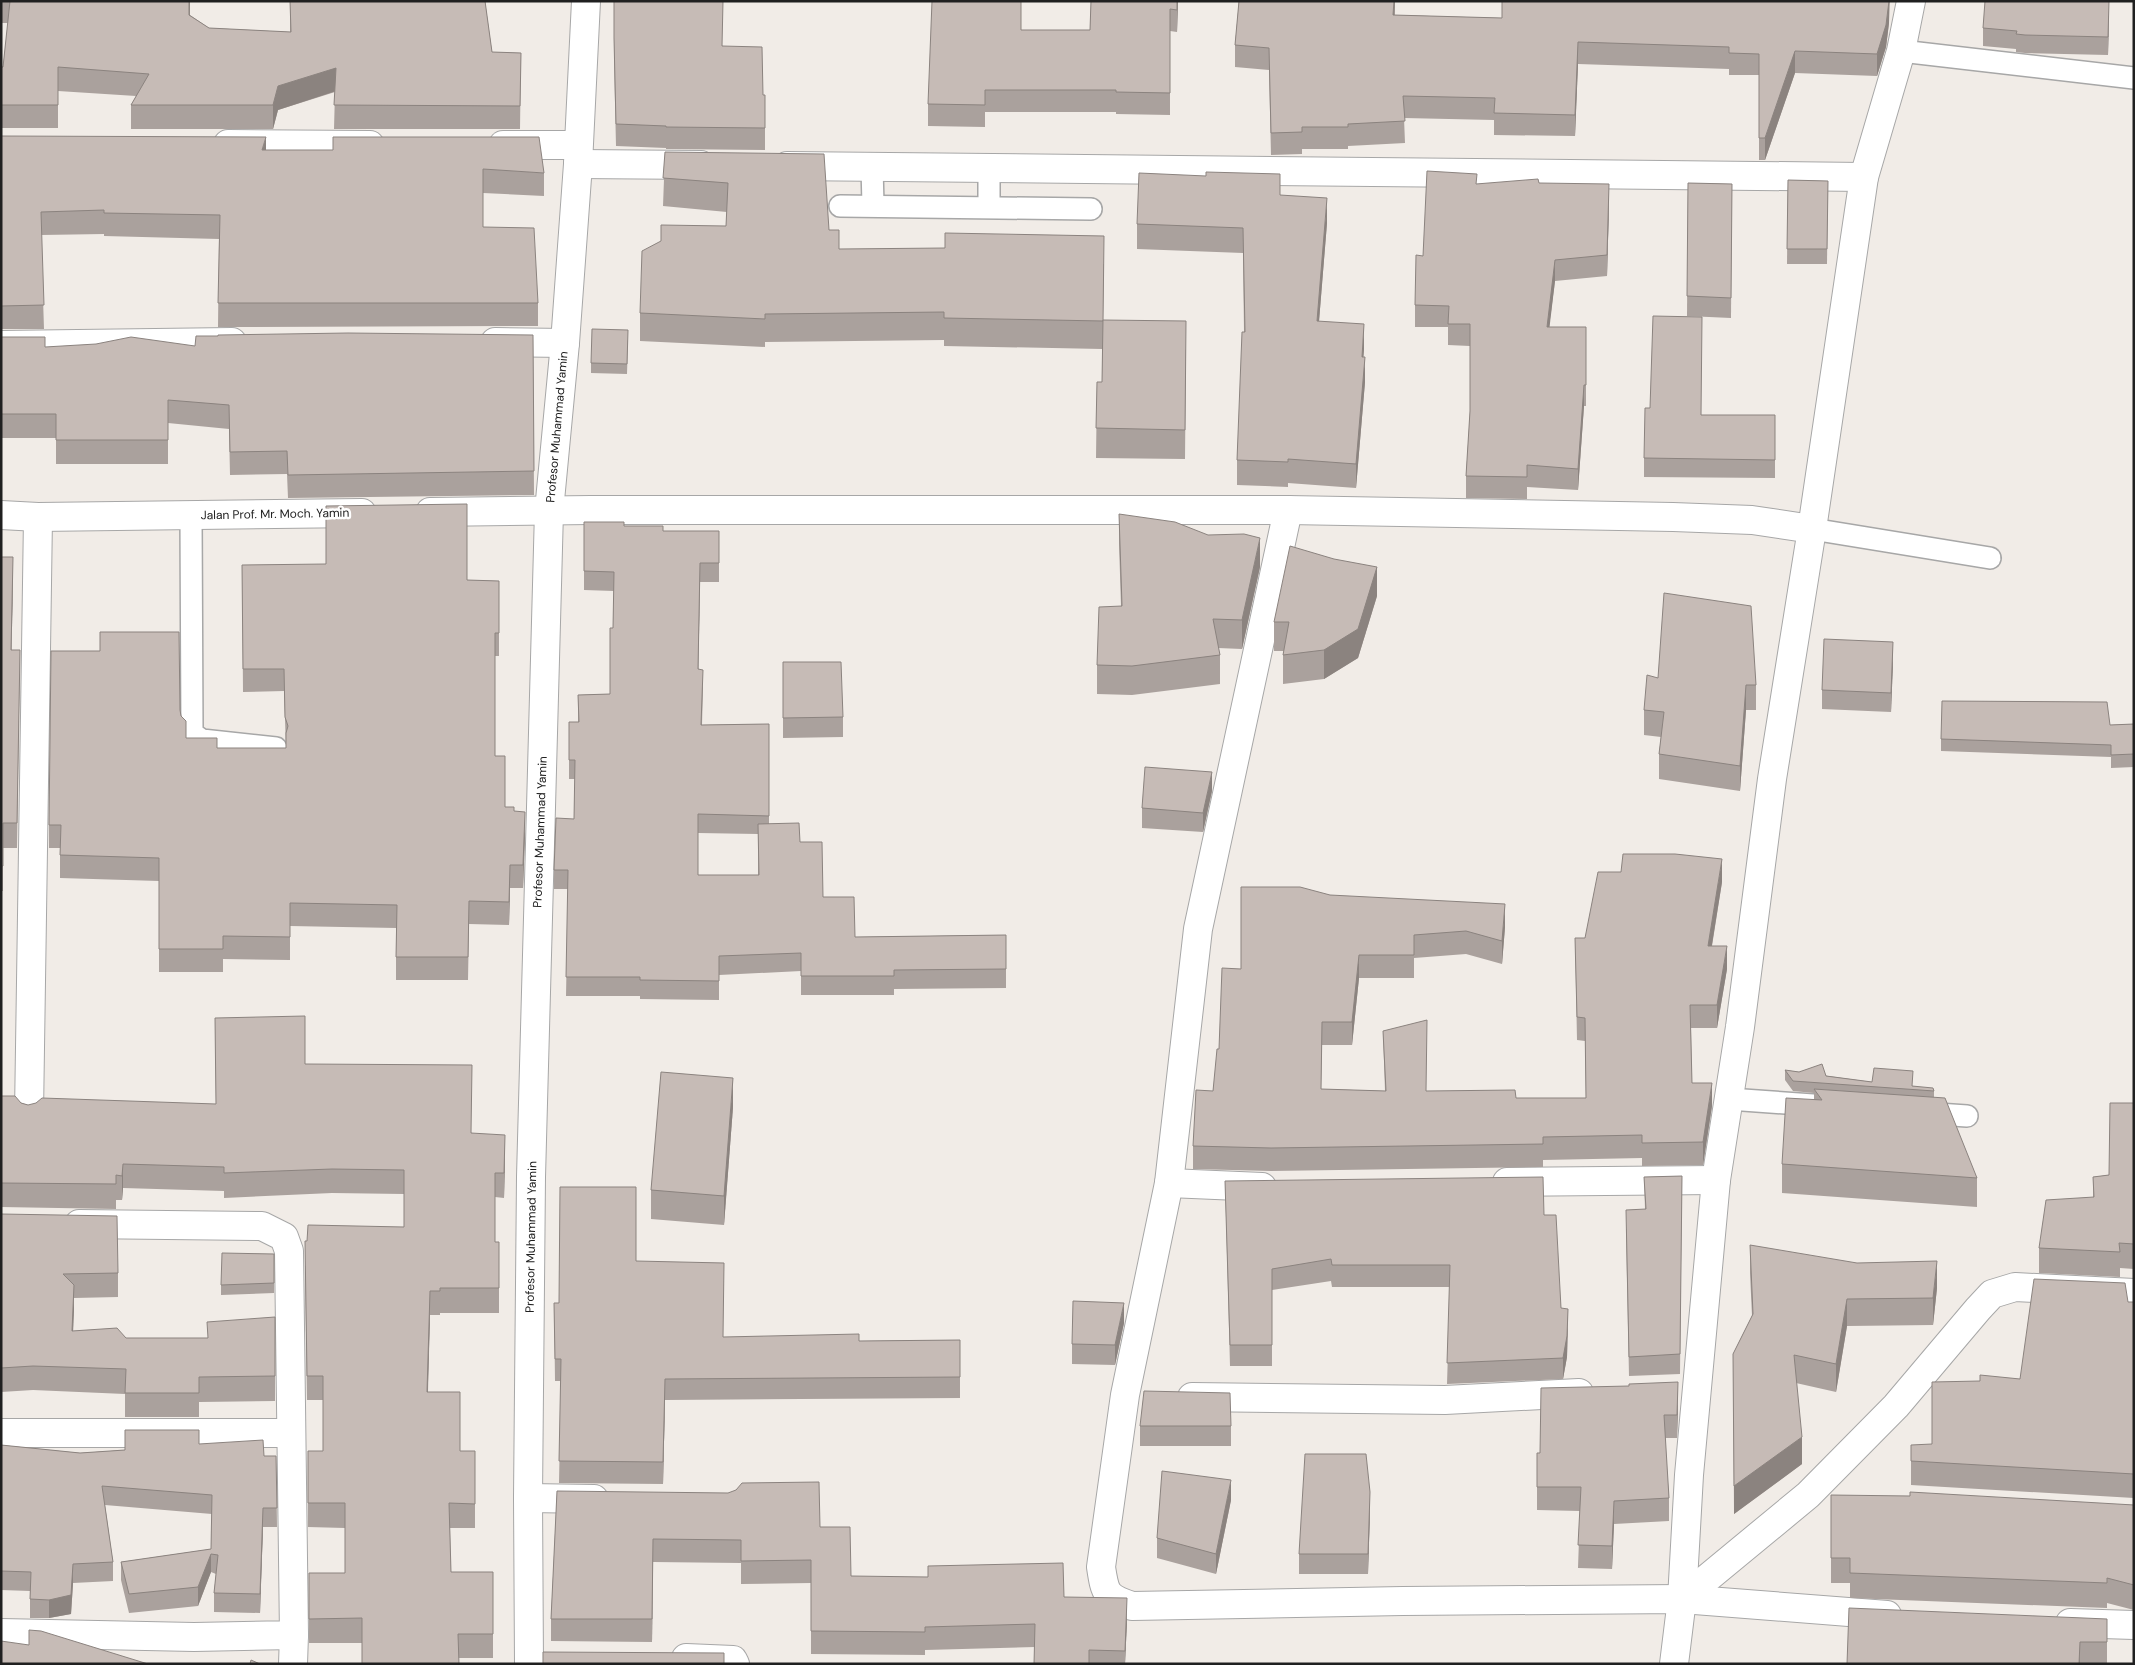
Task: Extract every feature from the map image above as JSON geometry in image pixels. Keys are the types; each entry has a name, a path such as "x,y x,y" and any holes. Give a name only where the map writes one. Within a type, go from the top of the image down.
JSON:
{"street":[{"name":"Profesor Muhammad Yamin","path":"530,1660 528,1498 531,1177 549,511 565,343 586,1"},
{"path":"1674,1664 1682,1599 1689,1475 1716,1180 1740,1027 1772,778 1812,529 1864,177 1901,51 1911,1"},
{"path":"200,144 399,145"},
{"path":"479,145 724,165"},
{"path":"764,166 1864,177"},
{"path":"1,345 259,342"},
{"path":"466,342 565,343"},
{"path":"1288,510 1198,929 1168,1183 1147,1396 1101,1567 1104,1588 1114,1600 1132,1606 1682,1599 1916,1617"},
{"name":"Jalan Prof. Mr. Moch. Yamin","path":"1,515 38,517 549,511 1288,510 1673,517 1752,520 1812,529"},
{"path":"28,1114 38,517"},
{"path":"1479,1183 1716,1180"},
{"path":"1168,1183 1227,1187 1288,1186"},
{"path":"50,1223 262,1226 284,1237 289,1251 293,1664"},
{"path":"1682,1599 1808,1495 1896,1406 1992,1294 2015,1287 2134,1293"},
{"path":"1668,1390 1697,1389"},
{"path":"1147,1396 1445,1400 1600,1393"},
{"path":"1,1433 290,1433"},
{"path":"1808,1495 1838,1497"},
{"path":"528,1498 618,1499"},
{"path":"2043,1622 2134,1625"},
{"path":"1,1633 194,1637 294,1635"},
{"path":"530,1660 558,1657"},
{"path":"664,1658 722,1658 733,1660 734,1664"}],"lane":[{"path":"1901,51 2134,78"},
{"path":"872,167 873,205"},
{"path":"989,168 989,207"},
{"path":"840,206 1091,209"},
{"path":"191,515 192,733 202,740 276,748"},
{"path":"1812,529 1990,558"},
{"path":"1729,1099 1838,1107"},
{"path":"1907,1111 1966,1116"}],"building":[{"path":"10,1 189,1 189,15 209,28 291,32 290,1 485,1 492,52 521,53 520,106 334,105 336,68 278,86 273,105 131,105 149,74 58,67 58,105 1,105 1,67 3,67"},
{"path":"614,1 723,1 722,46 762,47 765,128 666,127 616,124"},
{"path":"932,1 1021,1 1021,30 1090,30 1091,1 1177,1 1177,10 1170,9 1170,93 1116,92 1116,90 985,90 985,105 928,104"},
{"path":"1239,1 1394,1 1393,15 1502,18 1502,1 1889,1 1886,25 1877,54 1795,51 1765,138 1759,138 1759,54 1729,53 1729,47 1578,42 1575,115 1494,113 1495,98 1403,96 1405,121 1348,124 1348,127 1302,127 1302,132 1271,133 1269,48 1235,45"},
{"path":"1985,1 2109,1 2108,37 2025,35 2016,34 2017,31 1983,28"},
{"path":"1,136 266,137 262,150 333,150 333,137 539,137 544,173 483,169 483,227 534,228 538,303 218,303 220,215 104,213 104,210 41,212 44,305 1,306"},
{"path":"665,152 824,154 829,230 839,230 839,249 945,248 945,233 1104,236 1103,321 944,318 944,312 765,314 765,319 640,313 642,251 661,241 661,225 726,226 728,183 663,178"},
{"path":"1427,171 1477,174 1476,184 1538,179 1539,183 1609,184 1607,255 1555,260 1547,327 1586,327 1586,385 1584,385 1578,469 1527,465 1527,477 1466,476 1470,411 1470,324 1448,324 1449,306 1415,305 1416,255 1423,256"},
{"path":"1206,172 1280,174 1280,195 1327,198 1317,321 1364,324 1362,357 1365,357 1356,464 1288,459 1288,462 1237,460 1242,332 1245,332 1243,228 1137,224 1139,173 1206,176"},
{"path":"1788,180 1828,181 1827,249 1787,249"},
{"path":"1688,183 1732,184 1731,298 1687,296"},
{"path":"1653,316 1702,317 1701,415 1775,415 1775,460 1644,458 1645,408 1650,408"},
{"path":"1103,320 1186,321 1185,430 1096,428 1097,382 1102,382"},
{"path":"592,329 628,330 627,364 591,363"},
{"path":"348,333 533,335 534,471 288,475 287,451 230,452 229,405 168,400 168,440 56,440 56,414 1,414 1,337 45,337 45,347 96,344 131,337 195,346 196,336"},
{"path":"467,504 467,580 499,581 499,633 495,633 495,756 505,756 505,807 514,807 514,811 525,812 523,865 510,865 509,902 469,901 468,957 396,957 397,905 290,903 290,937 223,936 223,949 159,949 159,858 60,855 61,825 49,825 51,651 100,651 100,632 179,632 180,710 181,716 186,721 186,738 217,738 217,748 286,748 288,726 285,717 284,669 243,669 242,565 326,564 326,506"},
{"path":"1119,514 1175,522 1208,535 1244,534 1260,538 1242,620 1213,619 1220,655 1132,666 1097,665 1099,607 1122,606"},
{"path":"584,522 624,522 624,526 663,526 663,531 719,531 719,563 700,563 698,669 703,670 701,725 769,724 769,816 698,814 698,875 759,875 758,824 799,823 800,842 822,842 823,897 854,897 855,937 1006,935 1006,969 894,970 894,976 801,976 801,953 719,956 719,981 640,980 640,977 566,977 568,870 554,870 556,818 574,819 575,760 569,760 569,722 579,722 578,695 610,694 610,628 613,628 614,572 584,571"},
{"path":"1290,546 1334,559 1377,567 1358,629 1324,650 1283,655 1289,622 1274,622"},
{"path":"1,557 13,557 11,650 20,650 17,823 3,823 3,866 1,866"},
{"path":"1664,593 1751,606 1756,685 1746,685 1740,766 1659,754 1664,712 1644,710 1647,675 1658,678"},
{"path":"1824,639 1893,642 1891,693 1822,690"},
{"path":"783,662 841,662 843,717 783,718"},
{"path":"1942,701 2107,702 2110,725 2134,724 2134,754 2111,755 2111,745 1941,739"},
{"path":"1145,767 1212,772 1203,813 1142,808"},
{"path":"1623,854 1675,854 1722,859 1708,946 1727,946 1717,1005 1690,1005 1692,1083 1712,1083 1703,1142 1642,1143 1642,1135 1543,1137 1543,1144 1271,1148 1193,1146 1196,1090 1213,1091 1217,1049 1219,1049 1222,968 1241,969 1241,887 1300,887 1330,895 1505,904 1502,941 1466,931 1414,935 1414,955 1359,955 1352,1022 1322,1022 1321,1089 1386,1091 1383,1031 1427,1020 1426,1091 1515,1090 1516,1098 1586,1098 1585,1018 1577,1017 1575,938 1585,938 1598,872 1621,872"},
{"path":"305,1016 305,1064 472,1065 471,1133 505,1135 504,1173 495,1173 495,1242 499,1242 499,1288 440,1288 440,1291 430,1291 427,1392 460,1392 460,1451 475,1451 475,1504 449,1503 451,1572 493,1572 493,1634 458,1634 459,1664 362,1664 362,1618 309,1619 309,1573 345,1573 345,1503 308,1503 308,1451 323,1451 323,1376 307,1376 305,1241 307,1241 308,1225 404,1227 404,1170 332,1169 224,1173 224,1167 123,1164 122,1176 116,1175 116,1184 1,1183 1,1096 15,1096 21,1103 28,1105 36,1103 42,1098 216,1104 215,1018"},
{"path":"1822,1064 1826,1076 1872,1082 1874,1068 1913,1071 1912,1086 1933,1088 1934,1091 1793,1081 1785,1070 1799,1072"},
{"path":"661,1072 733,1078 724,1196 651,1190"},
{"path":"1814,1089 1945,1098 1977,1178 1782,1164 1786,1098 1822,1100"},
{"path":"2110,1103 2134,1103 2134,1244 2119,1243 2120,1252 2039,1248 2046,1200 2094,1197 2093,1177 2109,1175"},
{"path":"1682,1176 1680,1354 1629,1357 1626,1210 1646,1209 1644,1177"},
{"path":"1543,1177 1544,1215 1556,1215 1561,1308 1568,1309 1567,1336 1563,1358 1447,1363 1450,1265 1332,1265 1331,1259 1272,1269 1272,1345 1230,1345 1225,1181"},
{"path":"560,1187 636,1187 636,1261 724,1263 723,1337 859,1334 859,1341 960,1340 960,1377 665,1379 663,1462 559,1461 561,1359 555,1359 554,1303 559,1303"},
{"path":"1,1214 117,1216 118,1273 63,1274 74,1285 72,1331 117,1328 126,1338 208,1338 207,1322 275,1317 275,1376 199,1377 199,1393 125,1393 126,1369 33,1366 1,1368"},
{"path":"1750,1245 1857,1263 1937,1261 1933,1298 1847,1299 1836,1364 1794,1355 1802,1437 1734,1486 1733,1354 1753,1314"},
{"path":"222,1253 274,1254 274,1283 221,1285"},
{"path":"2034,1279 2125,1283 2128,1302 2134,1302 2134,1474 1911,1461 1911,1445 1932,1444 1932,1382 1980,1381 1980,1375 2020,1379"},
{"path":"1073,1301 1124,1303 1115,1345 1072,1344"},
{"path":"1678,1382 1677,1415 1664,1415 1669,1498 1614,1501 1612,1546 1578,1545 1581,1487 1537,1487 1537,1453 1540,1453 1541,1388 1629,1386 1629,1384"},
{"path":"1144,1391 1230,1393 1231,1426 1140,1426"},
{"path":"125,1430 199,1430 199,1444 263,1440 264,1456 276,1456 277,1508 263,1508 260,1594 214,1593 218,1555 211,1554 198,1587 129,1594 121,1562 211,1549 212,1495 102,1486 113,1562 73,1564 71,1595 49,1600 30,1599 31,1572 1,1571 1,1445 80,1453 125,1450"},
{"path":"1305,1454 1366,1454 1370,1492 1368,1554 1299,1554"},
{"path":"1162,1471 1231,1480 1216,1554 1157,1538"},
{"path":"819,1482 820,1527 850,1527 851,1576 928,1577 928,1566 1063,1563 1064,1597 1127,1598 1125,1651 1089,1650 1089,1664 1034,1664 1035,1624 925,1627 925,1632 811,1631 811,1560 741,1561 741,1540 653,1539 652,1619 551,1619 557,1491 728,1493 736,1490 742,1483"},
{"path":"1910,1492 2134,1505 2134,1585 2107,1578 2107,1583 1850,1573 1850,1558 1831,1558 1831,1495 1910,1496"},
{"path":"1849,1608 2107,1619 2107,1642 2080,1642 2079,1664 1847,1664"},
{"path":"29,1630 41,1631 148,1664 1,1664 1,1641 29,1645"},
{"path":"543,1652 724,1653 724,1664 543,1664"},
{"path":"251,1660 260,1664 250,1664"}]}
